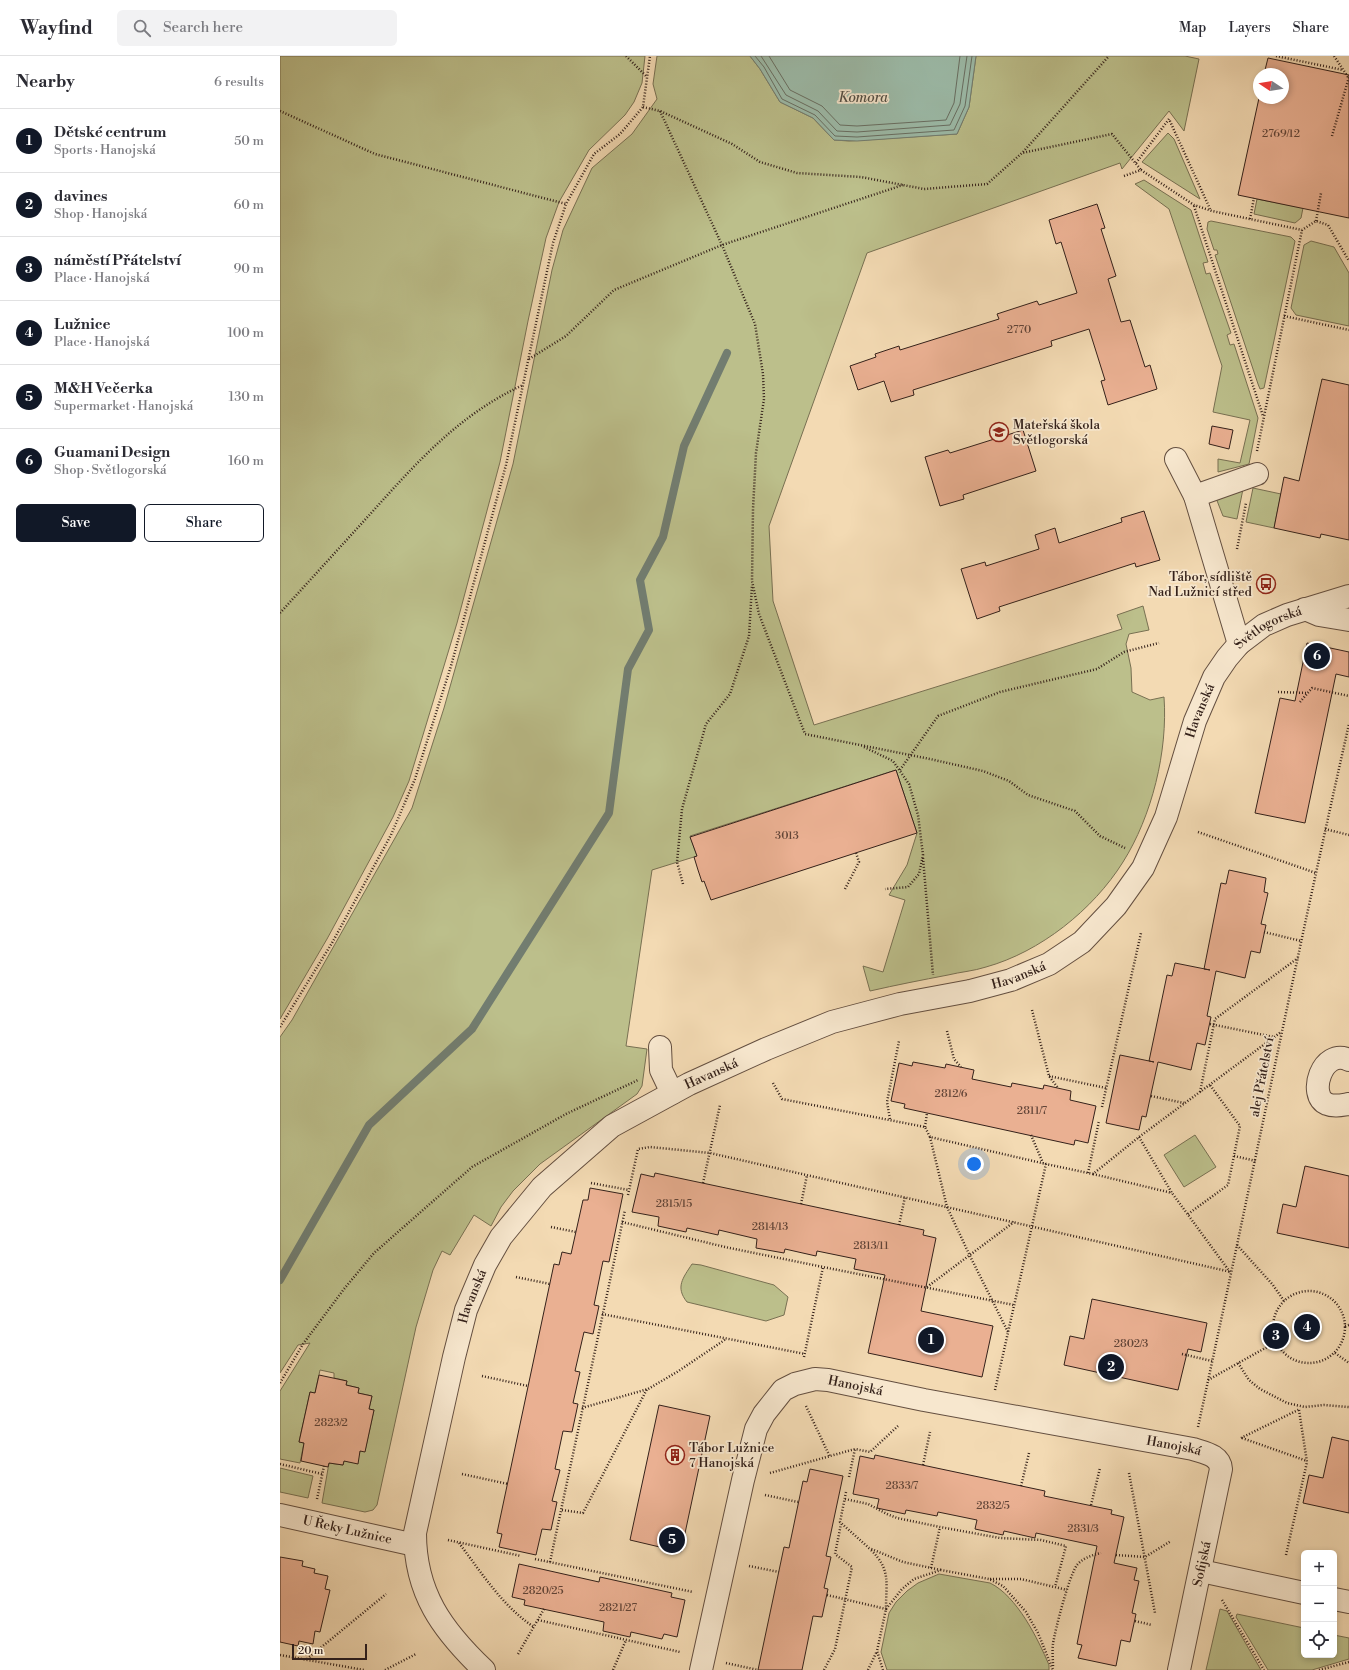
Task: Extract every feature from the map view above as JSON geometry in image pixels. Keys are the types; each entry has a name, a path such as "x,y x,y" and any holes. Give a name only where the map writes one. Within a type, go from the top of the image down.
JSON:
{"street":[{"name":"Světlogorská","path":"1176,459 1195,496 1239,644 1264,625 1287,615 1349,596"},
{"path":"1195,496 1256,465"},
{"path":"1305,609 1335,618 1349,620"},
{"name":"Havanská","path":"484,1670 454,1639 438,1618 425,1592 418,1568 415,1533 454,1357 466,1310 485,1265 501,1237 542,1187 612,1126 672,1094 766,1049 832,1022 900,1004 977,989 1011,980 1049,964 1082,942 1116,906 1143,868 1166,818 1195,721 1205,697 1214,677 1239,644"},
{"path":"660,1047 661,1070 672,1094"},
{"path":"1349,1060 1341,1058 1324,1066 1319,1075 1318,1088 1325,1104 1332,1106 1349,1104"},
{"name":"Hanojská","path":"695,1662 717,1597 750,1487 756,1429 764,1414 783,1390 795,1384 815,1379 828,1380 924,1400 1193,1449 1214,1456 1217,1459"},
{"name":"Sofijská","path":"1179,1670 1201,1571 1221,1469 1217,1459"},
{"name":"U Řeky Lužnice","path":"280,1514 415,1545"},
{"path":"1201,1571 1301,1592"},
{"path":"1337,1600 1349,1602"}],"path":[{"path":"626,56 647,78"},
{"path":"280,1027 347,916 391,835 415,779 454,659 506,465 554,243 566,204 594,154 620,134 643,107 650,56"},
{"path":"643,107 660,111 732,144 760,162 797,173 861,177 924,189 987,184 1022,152 1109,56"},
{"path":"1276,56 1343,70"},
{"path":"1332,136 1348,77 1334,56"},
{"path":"280,111 375,154 566,204"},
{"path":"660,111 722,245 755,324 763,374 764,399 756,453 749,636 730,694 706,724 682,809 677,862 683,884"},
{"path":"1136,163 1169,119 1212,211"},
{"path":"1022,152 1112,134 1141,170 1194,205 1212,211 1302,230 1316,221 1321,193"},
{"path":"1124,176 1141,170"},
{"path":"529,359 566,336 614,290 722,245 904,185"},
{"path":"1250,219 1254,198"},
{"path":"1194,205 1263,417"},
{"path":"1316,221 1328,225 1349,261"},
{"path":"1256,465 1263,417 1302,230"},
{"path":"1284,316 1349,330"},
{"path":"280,613 424,454 472,414 504,393 523,384"},
{"path":"1236,556 1247,497"},
{"path":"752,581 759,614 805,734 983,771 1009,781 1028,795 1075,811 1100,836 1127,849"},
{"path":"900,770 909,755 938,716 1000,692 1097,669 1124,652 1159,643"},
{"path":"1300,702 1312,688 1349,696"},
{"path":"1278,692 1308,692"},
{"name":"alej Přátelství","path":"1197,1433 1236,1244 1256,1160 1281,1032 1349,724"},
{"path":"860,745 893,761 909,784 918,814 923,856 933,982"},
{"path":"1325,829 1349,835"},
{"path":"1198,832 1316,873"},
{"path":"845,890 859,862 856,853"},
{"path":"885,889 908,887 919,874 923,856"},
{"path":"1264,932 1301,941"},
{"path":"1102,1107 1141,933"},
{"path":"1200,1092 1215,1019 1298,957"},
{"path":"1032,1010 1048,1076 1058,1088"},
{"path":"1210,1024 1274,1037"},
{"path":"947,1031 954,1058 961,1067"},
{"path":"1093,1174 1139,1137 1281,1032"},
{"path":"890,1119 887,1102 899,1041"},
{"path":"1048,1076 1106,1088"},
{"path":"280,1383 303,1344 344,1289 374,1253 472,1167 566,1114 643,1078"},
{"path":"773,1083 782,1099 925,1127"},
{"path":"1188,1214 1228,1185 1240,1126 1210,1085"},
{"path":"1151,1096 1185,1103"},
{"path":"703,1183 720,1106"},
{"path":"927,1113 925,1127 930,1137 947,1207 1008,1332"},
{"path":"1088,1173 1099,1121"},
{"path":"991,1411 1045,1164 1031,1136"},
{"path":"930,1137 1172,1193"},
{"path":"1139,1137 1172,1193 1231,1272"},
{"path":"628,1195 638,1149 650,1147 710,1153 1231,1272"},
{"path":"1234,1156 1256,1160"},
{"path":"801,1204 807,1175"},
{"path":"591,1183 629,1190"},
{"path":"899,1225 905,1197"},
{"path":"550,1562 625,1210"},
{"path":"622,1222 725,1247 992,1300 1014,1306"},
{"path":"927,1287 1014,1222"},
{"path":"551,1227 576,1232"},
{"path":"1236,1244 1273,1285 1284,1301"},
{"path":"823,1267 805,1354 795,1384 830,1456"},
{"path":"516,1277 550,1284"},
{"path":"1309,1291 1321,1293 1332,1298 1340,1307 1345,1326 1342,1343 1335,1353 1325,1360 1314,1364 1302,1363 1291,1359 1282,1352 1276,1342 1273,1330 1274,1319 1278,1308 1284,1301 1297,1293 1309,1291"},
{"path":"602,1314 805,1354"},
{"path":"582,1408 648,1388 677,1372 726,1338"},
{"path":"1207,1380 1276,1342"},
{"path":"1335,1353 1349,1364"},
{"path":"1182,1354 1212,1361"},
{"path":"1238,1363 1249,1380 1260,1389 1287,1403 1304,1408"},
{"path":"482,1376 528,1386"},
{"path":"562,1510 582,1513 648,1388"},
{"path":"1307,1462 1241,1438 1304,1408 1324,1405 1349,1407"},
{"path":"1286,1555 1307,1462 1299,1410"},
{"path":"750,1487 830,1456 855,1449 870,1452 898,1426"},
{"path":"923,1465 930,1432"},
{"path":"849,1477 855,1449"},
{"path":"1022,1486 1029,1453"},
{"path":"280,1464 322,1474"},
{"path":"315,1505 324,1466"},
{"path":"1091,1506 1100,1468"},
{"path":"1129,1473 1155,1613"},
{"path":"462,1474 508,1484"},
{"path":"750,1487 798,1502"},
{"path":"824,1670 834,1649 852,1567 835,1554 842,1524 840,1522 846,1492"},
{"path":"844,1499 868,1504 897,1518 1000,1538 1041,1540 1066,1546 1055,1587"},
{"path":"842,1524 880,1559 887,1574 886,1609 877,1651 868,1670"},
{"path":"931,1568 940,1527"},
{"path":"448,1540 521,1556"},
{"path":"1116,1555 1145,1557 1170,1541"},
{"path":"459,1543 512,1610 524,1621 534,1627"},
{"path":"869,1548 903,1562 931,1568 989,1579 1021,1579 1067,1590"},
{"path":"1053,1669 1053,1644 1067,1590 1077,1566 1083,1560 1092,1555 1101,1553"},
{"path":"535,1559 717,1597"},
{"path":"743,1565 779,1572"},
{"path":"886,1609 902,1588 914,1579 941,1570"},
{"path":"989,1579 1003,1586 1026,1612 1038,1633 1053,1669"},
{"path":"307,1659 386,1594"},
{"path":"827,1595 886,1609"},
{"path":"1221,1599 1264,1670"},
{"path":"518,1654 544,1609"},
{"path":"538,1620 626,1640 695,1662"},
{"path":"1135,1621 1152,1625"},
{"path":"613,1670 626,1640"},
{"path":"877,1651 883,1670"},
{"path":"385,1670 416,1654"},
{"path":"280,1655 364,1670"},
{"path":"722,1662 758,1670"},
{"path":"1319,1670 1349,1662"}],"green space":[{"path":"280,56 645,56 642,83 634,102 625,115 589,150 559,202 546,238 500,462 457,623 409,781 393,817 327,939 280,1019"},
{"path":"657,56 750,56 760,69 780,102 813,118 834,140 849,141 957,134 969,107 976,56 1185,56 1199,59 1184,131 1169,111 1122,169 1120,163 867,253 769,526 773,601 814,725 1122,629 1117,615 1143,606 1149,630 1129,634 1126,644 1131,668 1132,692 1150,700 1164,697 1165,718 1156,782 1150,804 1142,824 1123,862 1097,897 1064,927 1026,951 977,970 870,991 863,966 883,972 905,900 889,895 907,865 917,833 896,770 690,836 697,856 652,870 626,1046 647,1049 642,1086 637,1094 540,1164 513,1191 501,1207 491,1226 474,1215 450,1255 442,1251 433,1270 416,1327 377,1505 373,1510 365,1512 322,1503 329,1463 343,1465 344,1461 357,1463 360,1451 365,1451 374,1410 369,1409 372,1396 358,1393 359,1388 346,1385 347,1381 334,1378 334,1373 320,1370 315,1393 310,1392 299,1442 304,1443 300,1463 280,1459 280,1391 310,1343 298,1345 280,1373 280,1037 292,1020 412,808 444,708 513,464 552,270 563,230 592,168 632,134 657,99 653,84"},
{"path":"1168,133 1174,139 1200,199 1142,162"},
{"path":"1144,180 1191,210 1208,262 1203,263 1206,274 1210,273 1231,333 1227,335 1230,345 1234,344 1258,418 1249,464 1218,472 1218,459 1240,463 1250,420 1213,412 1222,366 1169,209 1135,184"},
{"path":"1257,199 1303,208 1301,218 1295,223 1254,214"},
{"path":"1211,221 1291,237 1295,241 1264,388 1260,389 1258,384 1215,255 1218,254 1217,250 1214,250 1207,229 1208,222"},
{"path":"1311,241 1334,247 1349,273 1349,326 1296,315 1291,308 1304,245"},
{"path":"1253,488 1281,494 1274,528 1246,522"},
{"path":"1243,489 1237,519 1223,516 1216,498"},
{"path":"1195,1135 1216,1167 1184,1187 1164,1155"},
{"path":"692,1264 701,1265 774,1285 788,1297 784,1315 766,1321 687,1302 681,1292 681,1287 683,1278"},
{"path":"280,1468 313,1476 308,1498 280,1492"},
{"path":"939,1574 990,1583 1000,1589 1026,1619 1049,1665 1049,1670 887,1670 881,1652 889,1613 896,1602 907,1591 918,1583"},
{"path":"1220,1609 1227,1611 1261,1670 1206,1670"},
{"path":"1237,1614 1301,1627 1301,1658 1337,1658 1337,1636 1349,1638 1349,1659 1312,1670 1268,1670 1236,1617"}],"water":[{"name":"Komora","path":"750,56 976,56 969,107 957,134 857,141 834,140 813,118 780,102 760,69"}],"building":[{"path":"1268,58 1349,75 1349,218 1238,195 1258,104 1289,104 1289,68 1266,68"},
{"path":"1097,204 1105,228 1101,229 1116,276 1108,279 1121,322 1130,320 1145,367 1150,365 1157,389 1108,405 1101,381 1105,380 1089,329 1051,341 1052,346 913,390 914,395 891,402 884,381 858,390 850,366 876,357 875,354 899,346 900,350 999,319 997,314 1037,301 1039,305 1077,293 1061,242 1056,244 1049,220"},
{"path":"1322,379 1349,385 1349,540 1321,534 1320,538 1274,528 1284,477 1299,481"},
{"path":"1212,426 1233,430 1229,449 1209,444"},
{"path":"1023,430 1036,471 963,495 964,499 940,506 925,457 948,450 950,453"},
{"path":"1144,511 1160,560 1136,567 1135,563 999,607 1000,611 977,619 961,569 985,562 986,566 1039,549 1035,535 1055,528 1059,543 1122,522 1121,518"},
{"path":"1307,643 1349,652 1349,677 1336,674 1305,823 1255,813 1280,698 1295,701"},
{"path":"896,770 917,833 711,900 698,870 694,857 697,856 690,837"},
{"path":"1229,870 1266,878 1264,892 1268,893 1261,924 1266,925 1260,953 1251,951 1245,978 1216,971 1207,1016 1211,1017 1205,1045 1197,1043 1191,1070 1158,1062 1146,1117 1142,1116 1139,1130 1106,1123 1120,1055 1149,1061 1167,975 1172,976 1175,963 1204,969 1221,883 1226,884"},
{"path":"913,1062 945,1068 946,1064 974,1070 972,1079 1011,1087 1012,1083 1043,1089 1044,1085 1071,1091 1070,1100 1096,1106 1088,1143 1075,1140 1074,1145 904,1108 905,1104 891,1101 899,1063 912,1066"},
{"path":"1305,1166 1349,1176 1349,1248 1277,1233 1283,1204 1296,1207"},
{"path":"655,1173 924,1230 923,1235 936,1238 921,1311 993,1326 982,1377 868,1353 885,1275 854,1269 856,1259 817,1251 816,1256 785,1249 784,1253 756,1248 757,1239 719,1230 718,1235 687,1228 686,1232 658,1226 659,1217 632,1212 641,1174 654,1177"},
{"path":"590,1188 623,1194 609,1262 603,1261 594,1305 599,1306 593,1334 584,1332 575,1371 580,1372 573,1403 578,1404 572,1432 563,1431 555,1469 560,1470 552,1501 557,1502 551,1530 542,1529 536,1555 499,1547 502,1534 497,1533 554,1264 559,1265 562,1252 571,1254 583,1200 588,1200"},
{"path":"1092,1299 1207,1323 1201,1352 1188,1349 1178,1390 1064,1365 1070,1336 1084,1339"},
{"path":"319,1375 347,1381 346,1385 359,1388 358,1393 372,1396 369,1409 374,1410 365,1452 360,1451 358,1464 344,1461 343,1465 329,1463 328,1467 301,1461 304,1443 299,1442 310,1392 315,1393"},
{"name":"Tábor Lužnice 7 Hanojská","path":"659,1405 710,1416 681,1552 630,1540"},
{"path":"1332,1437 1349,1441 1349,1513 1303,1503 1309,1475 1323,1478"},
{"path":"875,1455 1045,1491 1044,1496 1112,1510 1111,1514 1124,1517 1114,1563 1137,1568 1134,1580 1139,1581 1132,1613 1136,1614 1130,1642 1121,1640 1116,1666 1078,1658 1082,1645 1077,1644 1097,1546 1036,1533 1035,1538 1004,1531 1003,1535 975,1529 977,1520 938,1512 937,1516 906,1510 905,1514 877,1508 879,1499 853,1494 860,1456 874,1459"},
{"path":"810,1469 843,1476 826,1556 831,1557 824,1588 828,1589 822,1617 813,1616 802,1670 758,1670 784,1547 789,1548 803,1481 807,1482"},
{"path":"280,1557 303,1561 302,1566 315,1569 314,1573 328,1576 325,1589 330,1590 320,1632 315,1631 313,1644 299,1641 298,1646 280,1642"},
{"path":"519,1564 599,1582 600,1577 672,1593 671,1597 685,1600 677,1637 664,1634 662,1639 631,1632 630,1637 603,1631 604,1622 524,1605 525,1600 512,1597"}],"waterway":[{"path":"280,1280 369,1125 472,1029 609,813 628,669 649,630 640,580 663,537 684,446 727,353"}],"place":[{"name":"Mateřská škola Světlogorská","path":"999,432"},
{"name":"Tábor, sídliště Nad Lužnicí střed","path":"1266,584"},
{"name":"Guamani Design","path":"1317,656"},
{"name":"Lužnice","path":"1307,1327"},
{"name":"náměstí Přátelství","path":"1276,1336"},
{"name":"Dětské centrum","path":"931,1340"},
{"name":"davines","path":"1111,1367"},
{"name":"Tábor Lužnice 7 Hanojská","path":"675,1455"},
{"name":"M&H Večerka","path":"672,1540"}]}
